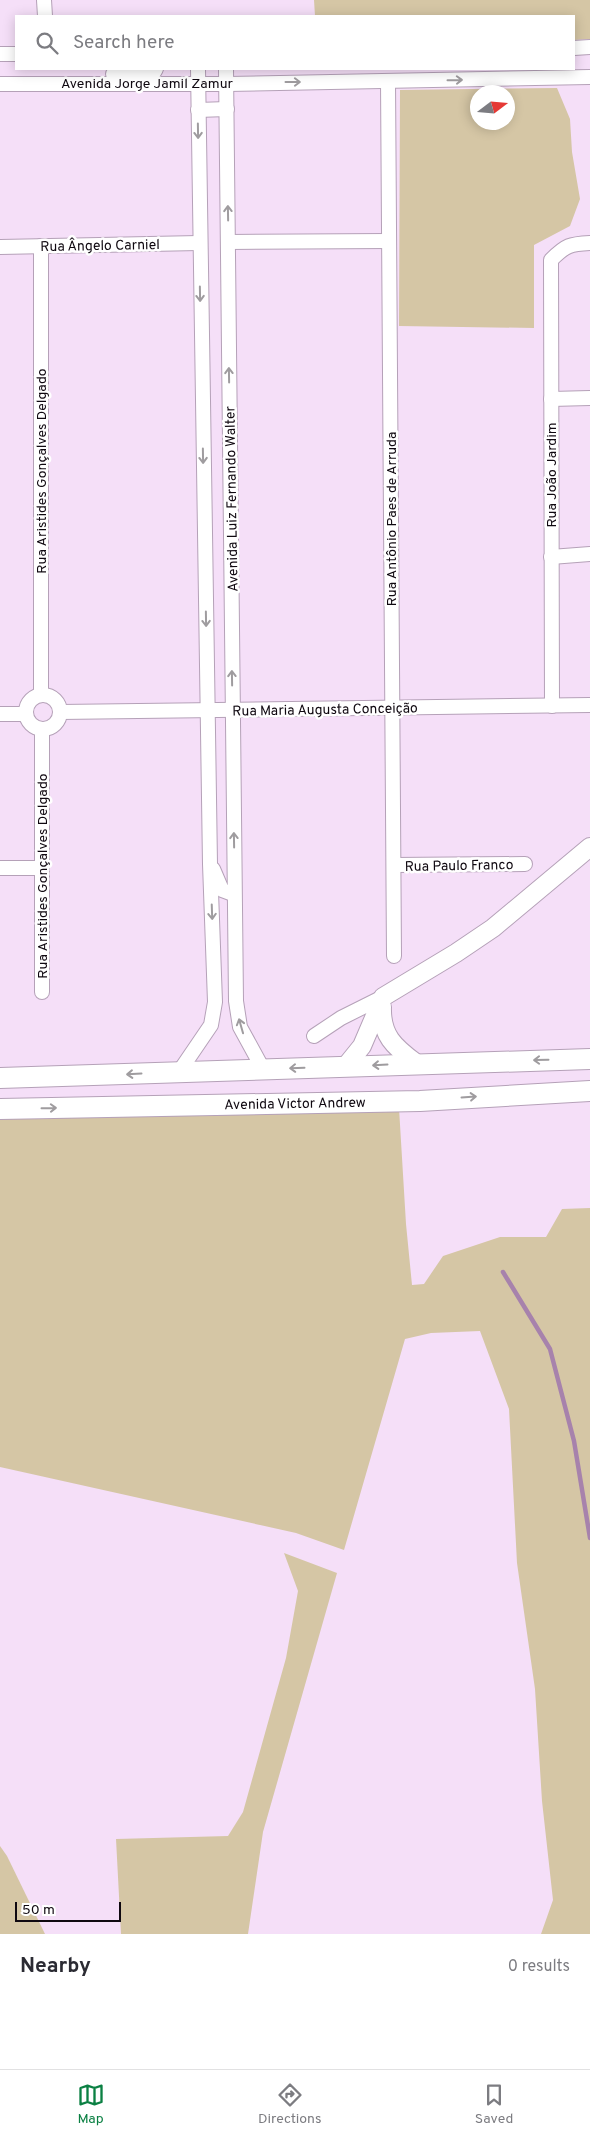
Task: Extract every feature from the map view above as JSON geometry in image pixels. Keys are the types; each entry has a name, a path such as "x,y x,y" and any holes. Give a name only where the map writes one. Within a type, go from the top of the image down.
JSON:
{"main road":[{"path":"0,1078 416,1063 590,1059"},
{"name":"Avenida Victor Andrew","path":"0,1109 409,1101 590,1091"}],"street":[{"path":"44,0 45,15"},
{"path":"575,48 590,48"},
{"path":"0,54 15,54"},
{"name":"Avenida Jorge Jamil Zamur","path":"31,84 73,75 153,74 155,70"},
{"name":"Avenida Luiz Fernando Walter","path":"226,70 236,1000 240,1027 263,1069"},
{"name":"Avenida Jorge Jamil Zamur","path":"0,84 198,76 227,84 264,75 388,81 590,77"},
{"name":"Avenida Luiz Fernando Walter","path":"179,1072 211,1025 215,1002 210,864 199,243 198,76"},
{"name":"Rua Antônio Paes de Arruda","path":"388,81 394,956"},
{"path":"198,110 227,109"},
{"path":"228,242 389,241"},
{"name":"Rua Ângelo Carniel","path":"0,247 199,243"},
{"name":"Rua João Jardim","path":"552,706 551,260 563,248 572,244 590,243"},
{"name":"Rua Aristides Gonçalves Delgado","path":"41,246 41,695"},
{"path":"551,399 590,398"},
{"path":"551,557 590,554"},
{"path":"47,695 57,701 60,712 52,726 42,729 32,724 26,714 26,709 31,699 47,695"},
{"name":"Rua Maria Augusta Conceição","path":"60,712 590,705"},
{"path":"0,714 26,714"},
{"name":"Rua Aristides Gonçalves Delgado","path":"42,729 42,992"},
{"path":"314,1036 341,1018 383,997 456,953 493,928 590,847"},
{"name":"Avenida Luiz Fernando Walter","path":"210,864 222,890 230,893 234,889"},
{"name":"Rua Paulo Franco","path":"394,865 525,864"},
{"path":"0,868 42,868"},
{"path":"383,997 382,1018 384,1030 390,1042 416,1063"},
{"path":"345,1067 362,1046 383,997"}],"shaded area":[{"path":"314,0 590,0 590,39 575,40 575,15 315,15"},
{"path":"557,88 570,119 572,152 580,199 570,226 534,245 534,328 399,326 400,90 470,89 470,130 515,130 515,89"},
{"path":"399,1108 406,1224 412,1285 424,1284 443,1256 500,1237 546,1237 562,1209 590,1208 590,1934 541,1934 553,1900 542,1801 535,1689 517,1563 509,1409 480,1331 431,1333 405,1339 344,1550 296,1533 0,1467 0,1117"},
{"path":"284,1553 337,1573 263,1832 248,1934 121,1934 116,1839 228,1836 243,1812 286,1658 298,1591"},
{"path":"0,1846 7,1856 45,1934 0,1934"}],"waterway":[{"path":"503,1272 550,1349 574,1441 590,1538"}]}
